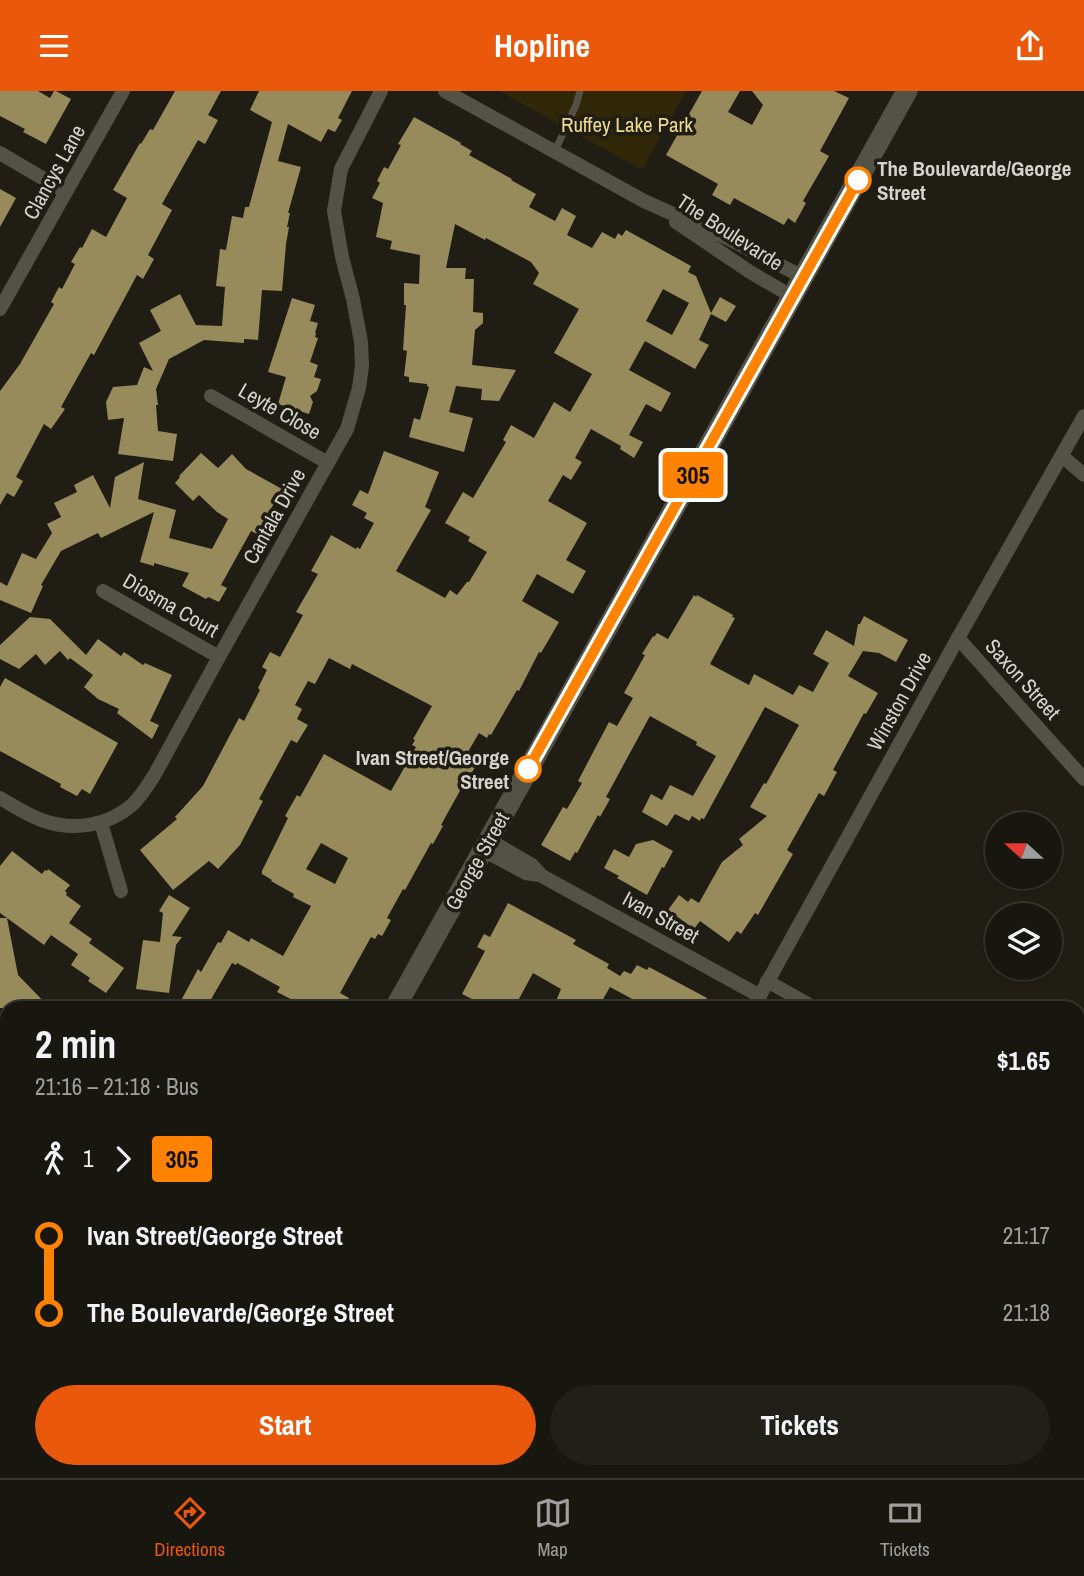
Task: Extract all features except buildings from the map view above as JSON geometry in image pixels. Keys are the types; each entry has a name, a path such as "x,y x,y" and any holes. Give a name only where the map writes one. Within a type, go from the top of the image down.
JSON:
{"main road":[{"name":"George Street","path":"399,1001 907,91"}],"street":[{"name":"Clancys Lane","path":"0,309 123,91"},
{"name":"Cantala Drive","path":"0,798 43,821 63,826 101,823 132,805 155,774 347,429 359,389 361,342 334,211 341,169 382,91"},
{"name":"The Boulevarde","path":"445,91 644,201 793,297"},
{"path":"0,153 66,192"},
{"name":"The Boulevarde","path":"644,201 727,238 803,277"},
{"name":"Leyte Close","path":"211,396 328,463"},
{"name":"Winston Drive","path":"757,1001 1084,416"},
{"path":"1062,456 1084,475"},
{"name":"Diosma Court","path":"103,591 219,657"},
{"name":"Saxon Street","path":"958,638 1084,779"},
{"path":"101,823 121,891"},
{"name":"Ivan Street","path":"486,845 532,865 542,876 754,1001"},
{"path":"767,981 803,1001"}],"lane":[{"path":"555,151 580,91"}],"green space":[{"name":"Ruffey Lake Park","path":"499,91 686,91 642,170"}],"bus line":[{"name":"305","path":"528,769 858,180"}],"place":[{"name":"The Boulevarde/George Street","path":"858,180"},
{"name":"Ivan Street/George Street","path":"528,769"}]}
